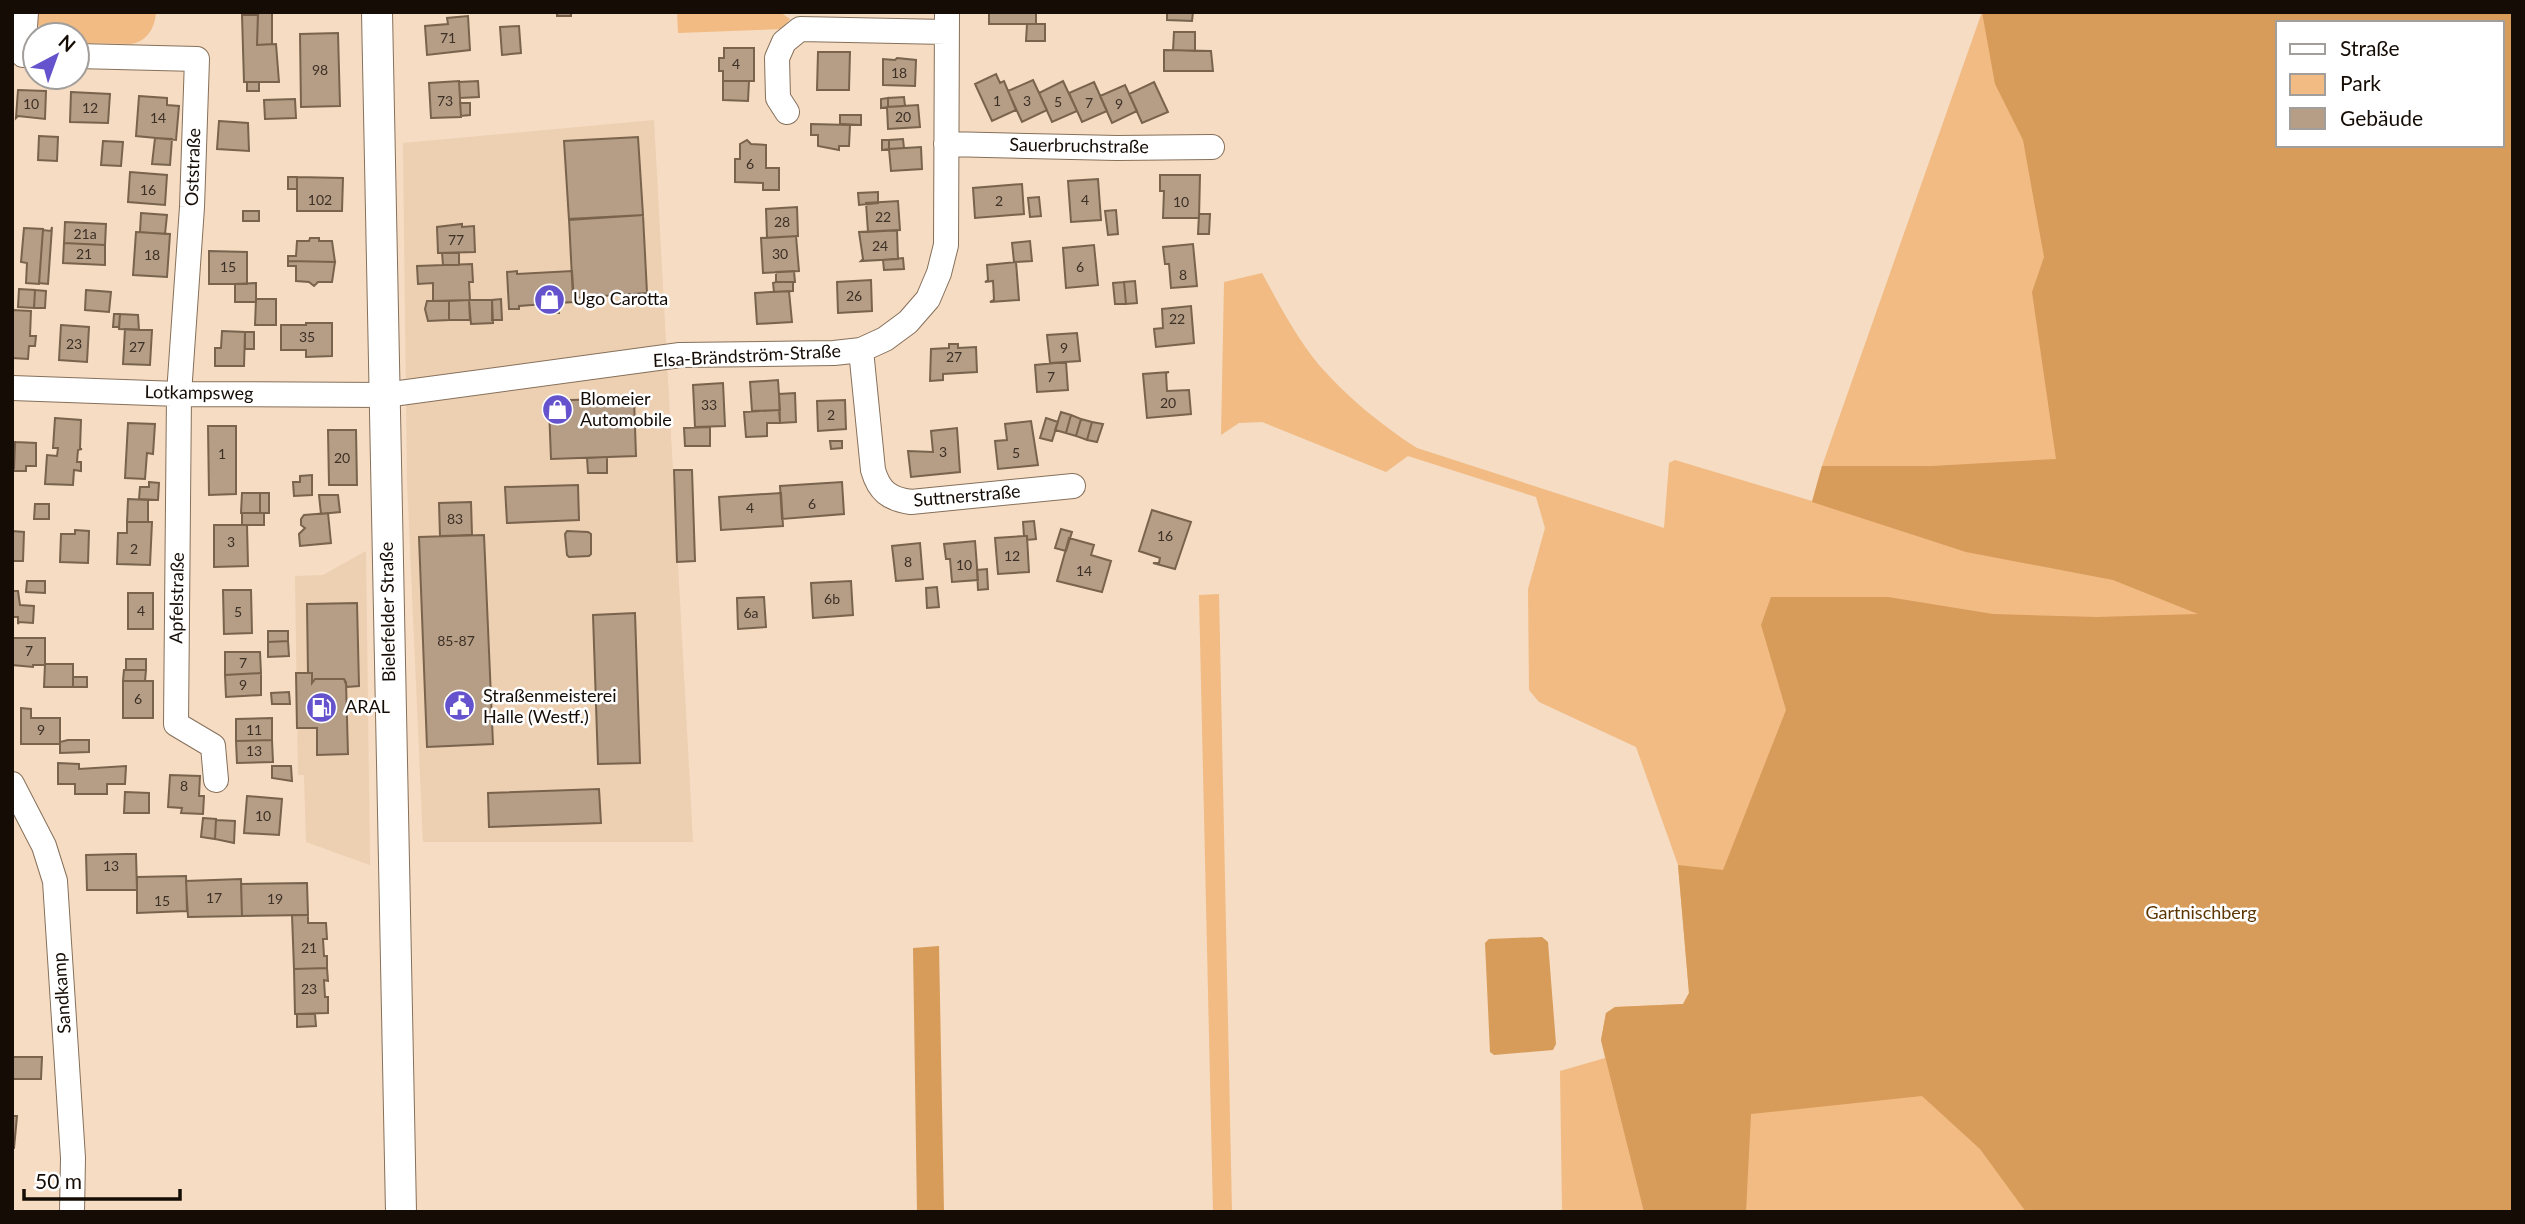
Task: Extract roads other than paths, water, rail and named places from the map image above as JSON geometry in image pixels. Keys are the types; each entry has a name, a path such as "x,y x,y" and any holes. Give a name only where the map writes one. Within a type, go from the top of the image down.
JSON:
{"street":[{"name":"Bielefelder Straße","path":"377,12 401,1212"},
{"name":"Elsa-Brändström-Straße","path":"385,395 680,355 834,353 861,350 885,339 908,322 928,299 939,273 946,245 947,22"},
{"path":"787,112 778,98 777,58 784,42 800,29 947,22"},
{"name":"Oststraße","path":"91,56 197,59 192,207 179,394"},
{"name":"Sauerbruchstraße","path":"946,144 1117,148 1212,146"},
{"name":"Suttnerstraße","path":"861,350 873,470 877,483 885,494 897,500 911,502 1073,486"},
{"name":"Lotkampsweg","path":"12,388 179,394 385,395"},
{"name":"Apfelstraße","path":"179,394 176,724 213,746 216,780"},
{"name":"Sandkamp","path":"12,784 44,846 55,881 73,1158 72,1212"}],"place":[{"name":"Ugo Carotta","path":"550,299"},
{"name":"Blomeier Automobile","path":"557,409"},
{"name":"Straßenmeisterei Halle (Westf.)","path":"460,706"},
{"name":"ARAL","path":"322,707"}],"park label":[{"name":"Gartnischberg","path":"2201,913"}]}
